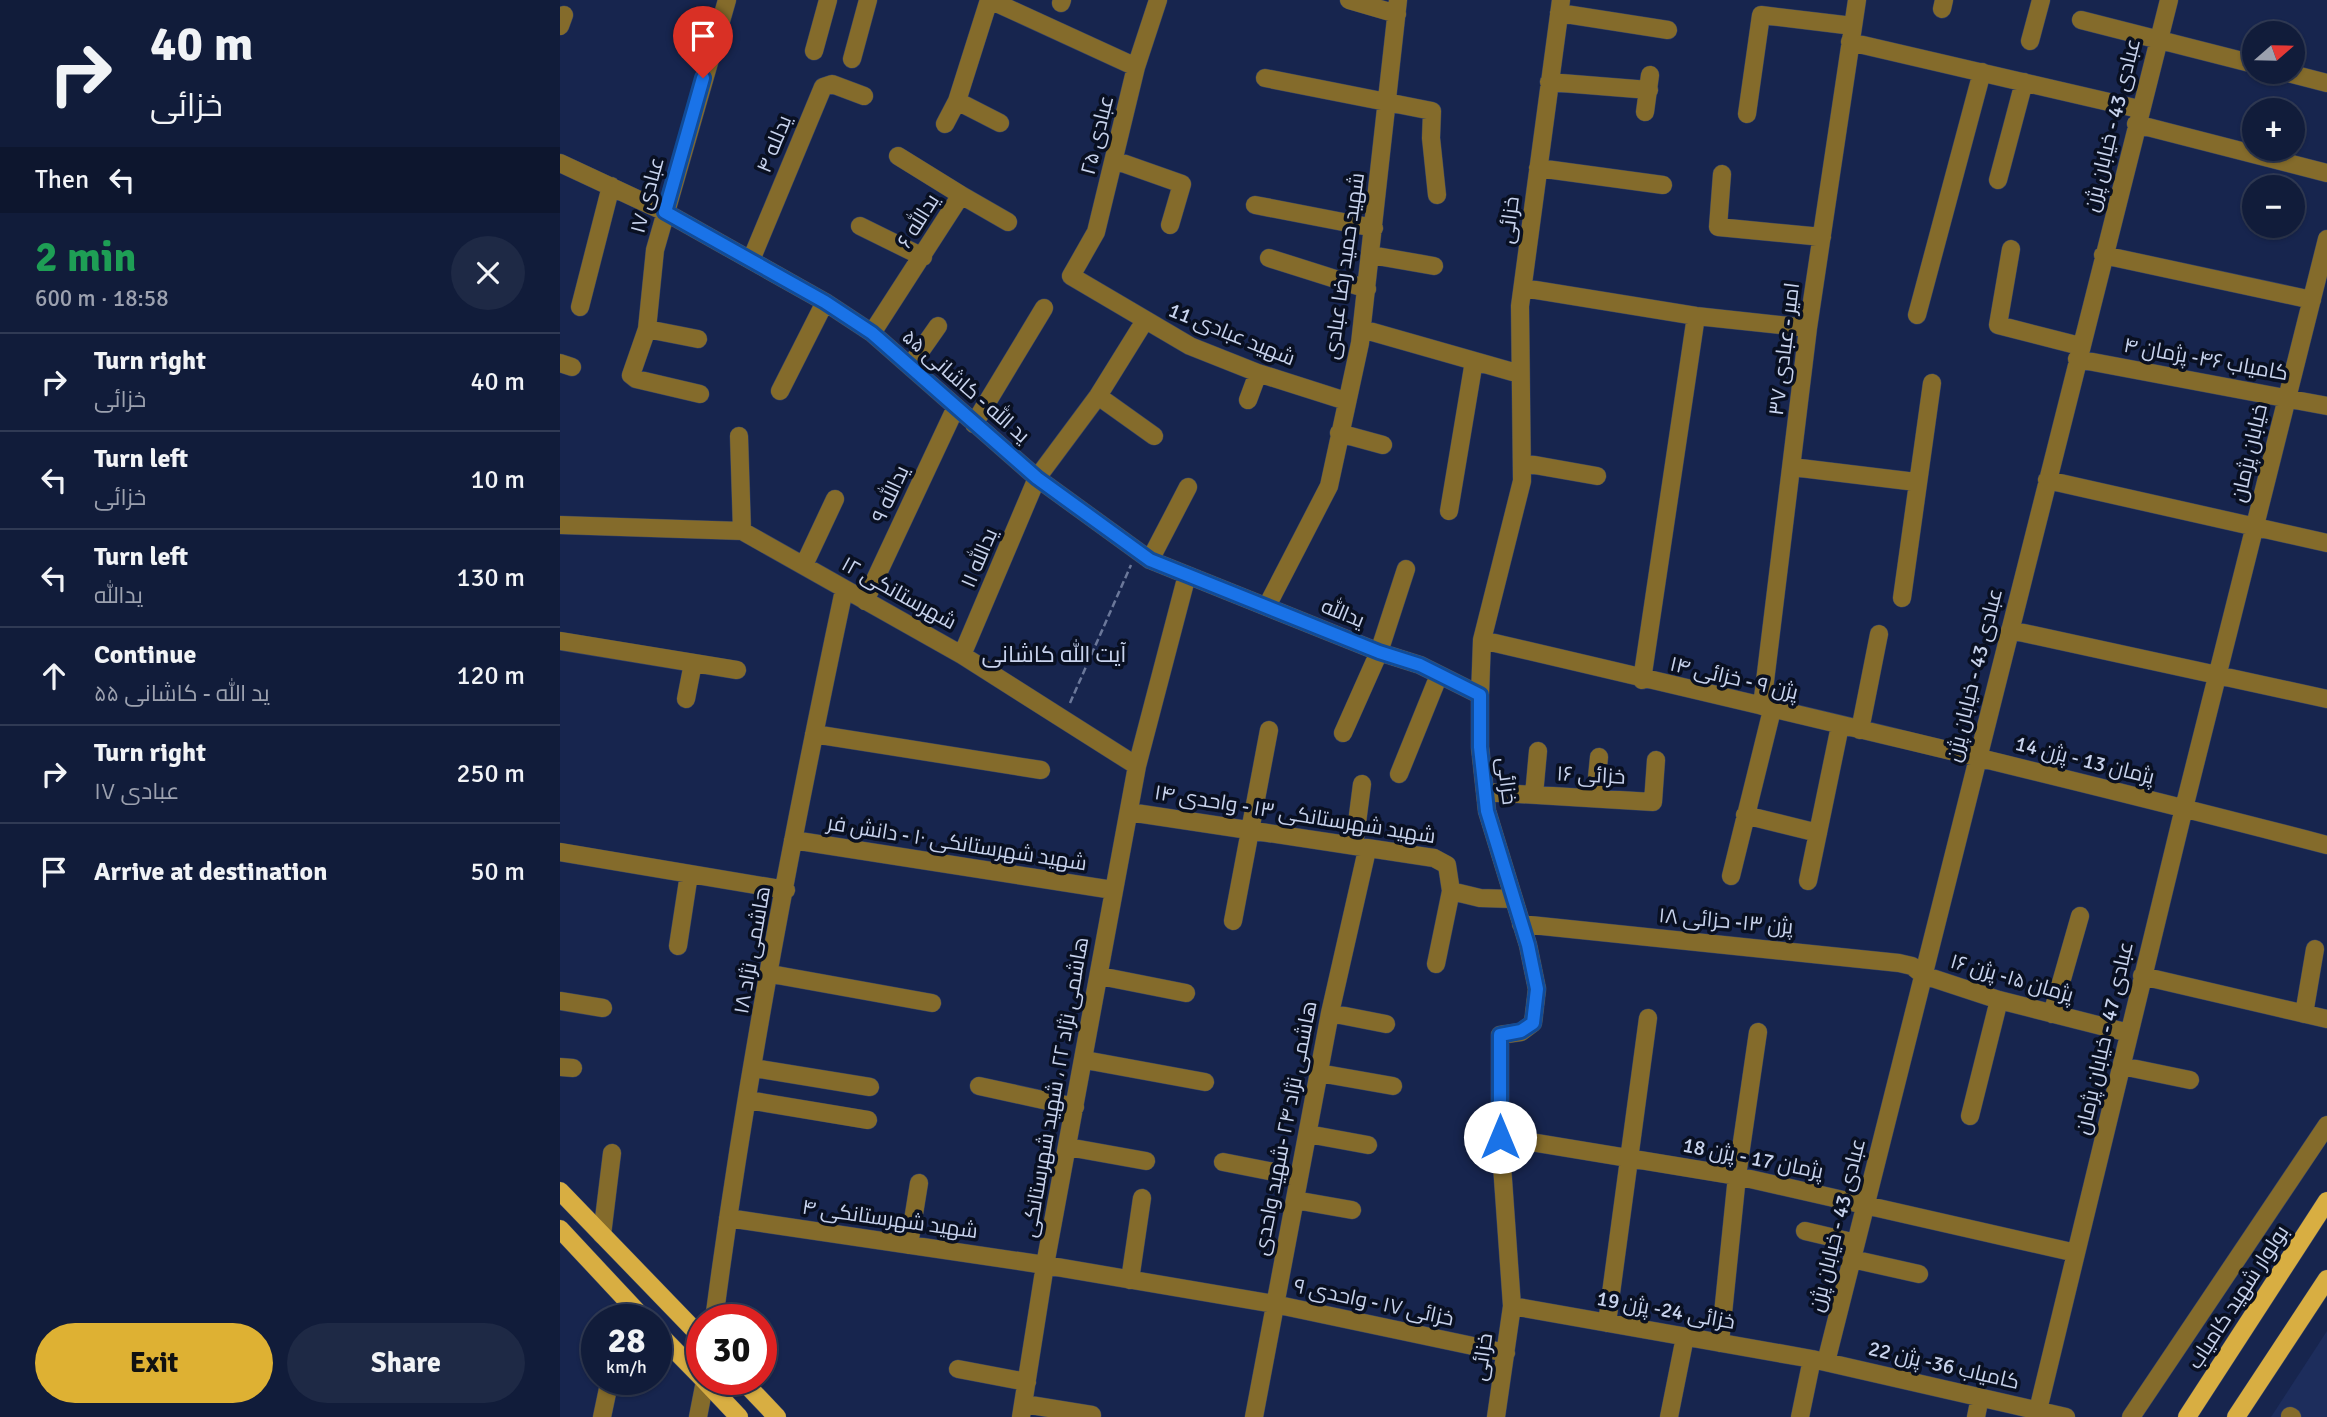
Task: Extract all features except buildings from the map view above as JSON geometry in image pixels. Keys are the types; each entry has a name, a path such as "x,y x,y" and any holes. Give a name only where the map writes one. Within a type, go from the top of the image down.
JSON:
{"main road":[{"path":"560,1191 686,1322"},
{"name":"بولوار شهید کامیاب","path":"2187,1417 2327,1201"},
{"path":"560,1229 620,1304"},
{"path":"2236,1417 2327,1279"},
{"path":"672,1347 686,1362"},
{"path":"718,1395 739,1417"},
{"path":"756,1395 777,1417"}],"street":[{"name":"عبادی ۱۷","path":"700,394 636,379 631,375 648,329 655,250 727,0"},
{"path":"814,51 828,0"},
{"path":"852,59 868,0"},
{"path":"945,124 957,102 990,0 1136,67"},
{"name":"عبادی ۲۵","path":"1071,276 1096,232 1136,67 1158,0"},
{"path":"1349,0 1397,7"},
{"name":"امیر - عبادی ۳۷","path":"1731,876 1767,708 1808,328 1857,0"},
{"path":"2030,41 2041,0"},
{"name":"عبادی 43 - خیابان پژن","path":"1800,1417 1854,1251 2137,116 2169,0"},
{"path":"1560,6 1668,30"},
{"name":"خزائی","path":"1496,1417 1512,1306 1500,1137 1500,1035 1521,1031 1533,1023 1537,989 1521,924 1487,811 1480,695 1482,640 1522,481 1524,463 1520,374 1523,288 1560,6"},
{"name":"شهید حمید رضا عبادی","path":"1267,606 1329,486 1362,329 1397,7"},
{"path":"1747,114 1761,15 1852,34 2024,82 2327,173"},
{"path":"2081,20 2242,61"},
{"path":"1917,315 1982,72"},
{"path":"2305,77 2327,83"},
{"path":"1265,78 1432,111 1431,138 1437,195"},
{"path":"1549,82 1650,83 1645,112"},
{"path":"1998,180 2024,82"},
{"name":"یدلله ۴","path":"751,260 823,87 832,85 864,96"},
{"path":"957,102 1000,123"},
{"name":"یدالله ۶","path":"872,333 961,195 898,156"},
{"path":"1114,160 1182,184 1170,225"},
{"name":"ید الله - کاشانی ۵۵","path":"560,163 665,212 825,302 872,333 1037,478 1144,555 1187,575"},
{"path":"1538,168 1663,185"},
{"path":"1722,174 1718,227 1822,237"},
{"path":"580,307 611,186"},
{"path":"961,195 1009,222"},
{"path":"1255,205 1374,228"},
{"path":"860,226 923,257"},
{"name":"خیابان پژمان","path":"2217,677 2327,241"},
{"name":"کامیاب ۴۶- پژمان ۴","path":"2011,249 1998,325 2079,352 2327,406"},
{"path":"1371,255 1434,265"},
{"path":"2103,256 2312,300"},
{"path":"1269,258 1367,289"},
{"name":"شهید عبادی 11","path":"1071,276 1144,322 1190,346 1258,373 1346,401"},
{"path":"1523,288 1696,316 1808,328"},
{"path":"780,391 825,302"},
{"path":"974,424 1044,308"},
{"path":"1642,680 1696,316"},
{"name":"یدالله ۱۱","path":"962,655 1037,478 1098,396 1144,322"},
{"path":"910,366 938,326"},
{"path":"648,329 698,339"},
{"path":"1362,329 1520,374"},
{"path":"1449,511 1474,361"},
{"path":"1248,400 1258,373"},
{"path":"1902,598 1916,482 1932,383"},
{"path":"1098,396 1154,436"},
{"name":"یدالله ۹","path":"865,601 956,407"},
{"path":"1339,433 1383,445"},
{"path":"560,525 742,531 739,436"},
{"path":"1524,463 1597,476"},
{"path":"1792,467 1916,482"},
{"path":"2047,480 2327,543"},
{"path":"1144,555 1188,487"},
{"path":"804,565 835,499"},
{"name":"شهرستانکی ۱۲","path":"742,531 962,655 1137,766"},
{"path":"1343,733 1379,652 1406,569"},
{"name":"یدالله","path":"1187,575 1439,675 1480,695"},
{"name":"هاشمی نژاد ۲۲ ، شهید شهرستانکی","path":"1023,1410 1045,1265 1085,1060 1137,766 1187,575"},
{"name":"هاشمی نژاد ۱۸","path":"717,1304 728,1218 793,840 844,590"},
{"path":"2010,630 2327,699"},
{"path":"1860,730 1879,634"},
{"name":"پژن ۹ - خزائی ۱۴","path":"1482,640 1642,680 1976,756"},
{"path":"560,641 737,670"},
{"path":"686,699 693,663"},
{"path":"1399,774 1439,675"},
{"name":"عبادی 47 - خیابان پژمان","path":"2038,1410 2217,677"},
{"path":"1808,881 1840,726"},
{"path":"1233,921 1269,730"},
{"path":"814,734 1041,770"},
{"path":"1534,795 1538,751"},
{"name":"پژمان 13 - پژن 14","path":"1976,756 2327,845"},
{"path":"1595,798 1599,757"},
{"name":"خزائی ۱۶","path":"1485,792 1653,802 1657,760"},
{"name":"هاشمی نژاد ۲۴ -شهید واحدی","path":"1254,1417 1360,848 1362,784"},
{"name":"شهید شهرستانکی ۱۳ - واحدی ۱۴","path":"1129,812 1442,860 1447,865 1451,891"},
{"path":"1745,816 1818,834"},
{"name":"شهید شهرستانکی ۱۰ - دانش فر","path":"793,840 1113,890"},
{"path":"560,852 786,890"},
{"path":"678,946 689,874"},
{"path":"1436,964 1451,891 1480,898 1512,899"},
{"path":"2052,1014 2080,916"},
{"name":"پژن ۱۳- حزائی ۱۸","path":"1521,924 1833,954 1912,966 1923,975"},
{"path":"2304,1014 2315,948"},
{"path":"771,974 932,1003"},
{"name":"پژمان ۱۵- پژن ۱۶","path":"1923,975 1999,1000 2129,1033"},
{"path":"1100,976 1186,993"},
{"path":"2142,976 2327,1019"},
{"path":"1970,1116 1999,1000"},
{"path":"560,1001 603,1008"},
{"path":"1330,1013 1386,1024"},
{"path":"1607,1323 1648,1018"},
{"path":"1720,1343 1738,1175 1758,1032"},
{"path":"1085,1060 1205,1082"},
{"path":"2122,1066 2190,1080"},
{"path":"754,1069 870,1087"},
{"path":"1319,1073 1393,1086"},
{"path":"979,1086 1076,1107"},
{"path":"748,1100 868,1120"},
{"path":"2130,1417 2327,1125"},
{"path":"1308,1134 1368,1145"},
{"name":"پژمان 17 - پژن 18","path":"1500,1137 1738,1175 2076,1253"},
{"path":"1068,1147 1146,1161"},
{"path":"602,1235 612,1153"},
{"path":"1223,1162 1299,1177"},
{"path":"909,1245 919,1183"},
{"path":"1130,1280 1142,1198"},
{"path":"1295,1200 1352,1210"},
{"name":"شهید شهرستانکی ۴","path":"728,1218 1130,1280"},
{"path":"1805,1231 1919,1274"},
{"name":"خزائی ۱۷ - واحدی ۹","path":"1130,1280 1274,1304 1506,1353"},
{"name":"خزائی 24- پژن 19","path":"1512,1306 1819,1361"},
{"path":"1669,1417 1685,1337"},
{"name":"کامیاب 36- پژن 22","path":"1819,1361 2066,1417"},
{"path":"958,1369 1027,1382"},
{"path":"602,1417 607,1395"},
{"path":"698,1417 701,1395"},
{"path":"1976,1417 1980,1397"},
{"path":"1023,1410 1092,1415"}],"path":[{"path":"1063,719 1144,555"}],"shaded area":[{"path":"2327,1331 2327,1417 2271,1417"}],"district":[{"name":"آیت الله کاشانی","path":"1054,654"}],"route":[{"path":"703,78 665,212 825,302 872,333 1037,478 1150,560 1379,652 1420,665 1480,695 1480,747 1487,811 1528,945 1537,989 1533,1023 1521,1031 1500,1035 1500,1137"}]}
